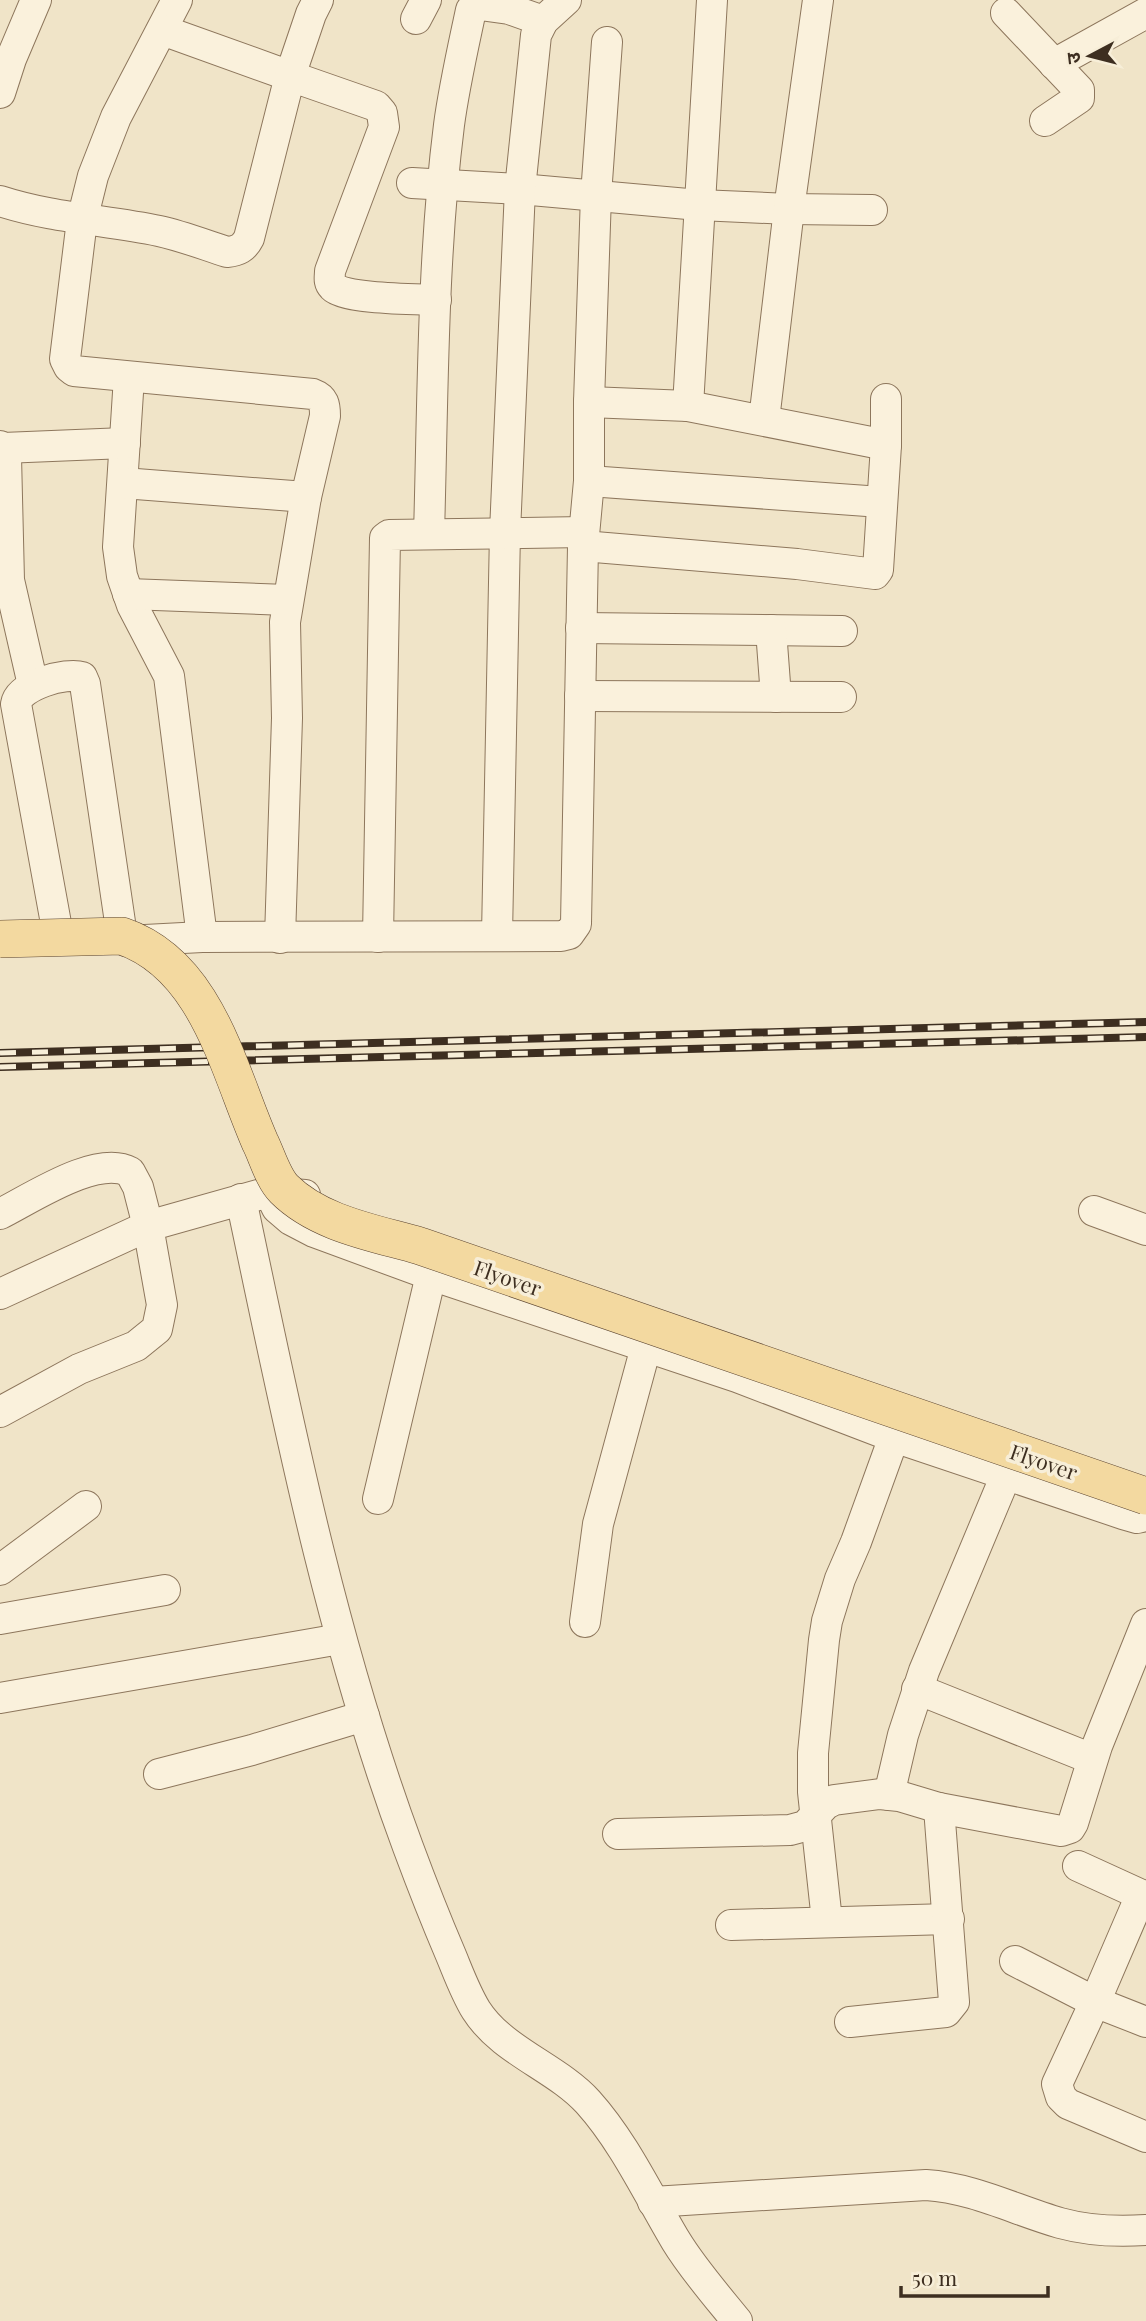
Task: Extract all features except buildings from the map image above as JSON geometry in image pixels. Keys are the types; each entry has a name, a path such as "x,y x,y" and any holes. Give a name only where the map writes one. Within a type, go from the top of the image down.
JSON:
{"main road":[{"name":"Flyover","path":"0,939 122,936 158,953 176,971 205,1011 282,1188 321,1215 1146,1496"}],"street":[{"path":"0,93 6,57 36,0"},
{"path":"0,201 31,211 163,232 227,253 245,246 290,76 318,0"},
{"path":"496,935 505,532 520,189 536,35 542,21 566,0"},
{"path":"688,406 712,0"},
{"path":"764,420 789,209 818,0"},
{"path":"1142,0 1146,4"},
{"path":"429,534 436,300 443,185 450,123 471,10 480,5 512,4 542,21"},
{"path":"280,937 287,718 285,622 306,497 325,406 319,396 74,370 65,359 82,220 93,176 116,117 167,9 290,76 376,106 382,113 384,127 330,271 330,282 332,286 347,293 436,300"},
{"path":"1006,13 1079,90 1080,95 1075,100 1045,121"},
{"path":"1055,64 1146,13"},
{"path":"0,952 160,938 561,936 569,934 576,924 581,628 589,481 596,194 607,42"},
{"path":"412,183 596,194 699,205 872,210"},
{"path":"129,377 118,514 118,547 122,576 139,622 167,668 169,676 202,937"},
{"path":"379,937 383,541 389,535 505,532 797,564 870,575 878,570 886,444 886,399"},
{"path":"589,402 688,406 886,444"},
{"path":"33,685 7,611 3,555 6,456 2,447 125,443"},
{"path":"589,481 881,502"},
{"path":"122,483 306,497"},
{"path":"128,594 287,600"},
{"path":"581,628 842,631"},
{"path":"771,630 776,697"},
{"path":"57,929 16,704 19,695 33,685 75,675 84,680 121,929"},
{"path":"580,696 841,697"},
{"path":"0,931 121,929 160,938"},
{"path":"0,1214 87,1171 111,1167 125,1169 134,1178 148,1226 162,1305 157,1329 136,1346 79,1369 0,1412"},
{"path":"0,1294 148,1226 255,1196 299,1194 785,1354 1146,1480"},
{"path":"255,1196 314,1232 431,1275 737,1377 894,1437 1006,1475 1123,1514 1137,1518 1146,1516"},
{"path":"255,1196 289,1427 340,1639 389,1796 426,1896 477,2011 494,2031 576,2090 589,2103 619,2144 684,2253 737,2321"},
{"path":"1094,1211 1146,1230"},
{"path":"378,1500 431,1275"},
{"path":"584,1622 598,1524 646,1347"},
{"path":"827,1921 814,1818 813,1752 827,1621 840,1579 894,1437"},
{"path":"889,1795 903,1735 918,1689 1006,1475"},
{"path":"0,1570 86,1506"},
{"path":"0,1619 165,1590"},
{"path":"618,1834 790,1830 805,1826 826,1804 834,1800 889,1795 939,1808 1064,1831 1073,1823 1093,1759 1146,1624"},
{"path":"0,1698 340,1639"},
{"path":"918,1689 1093,1759"},
{"path":"159,1774 364,1716"},
{"path":"850,2022 934,2014 946,2012 952,2007 955,1996 939,1808"},
{"path":"1078,1866 1144,1896 1063,2068 1057,2084 1058,2091 1068,2104 1146,2137"},
{"path":"731,1925 948,1919"},
{"path":"1015,1961 1095,2002 1146,2022"},
{"path":"653,2202 926,2185 956,2188 1082,2228 1109,2232 1146,2230"}],"railway":[{"path":"0,1053 1146,1022"},
{"path":"0,1067 1146,1037"}]}
